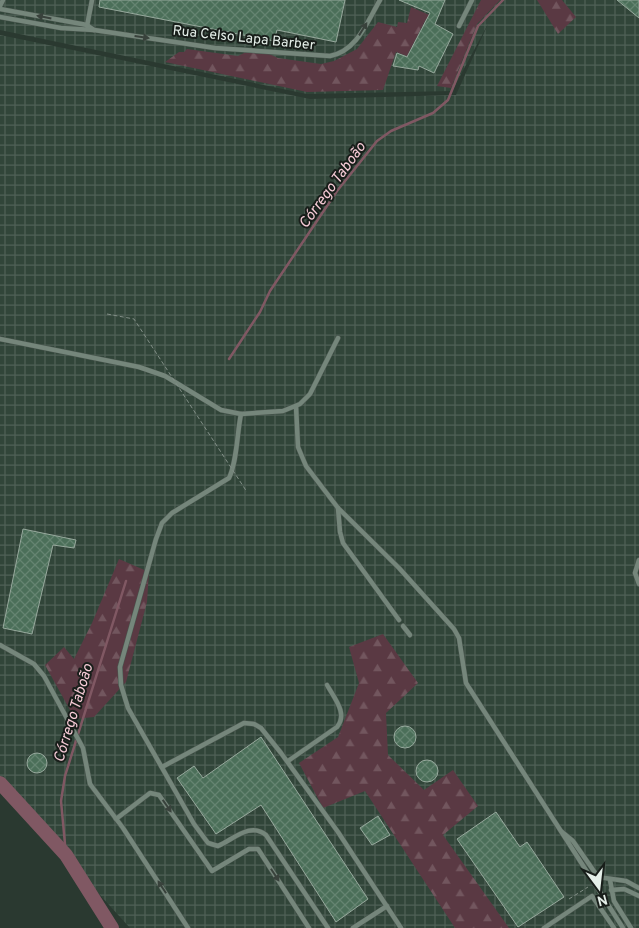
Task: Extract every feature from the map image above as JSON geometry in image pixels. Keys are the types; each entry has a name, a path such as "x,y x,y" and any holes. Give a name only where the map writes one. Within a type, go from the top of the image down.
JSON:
{"lane":[{"path":"0,7 3,0"},
{"path":"86,31 92,0"},
{"name":"Rua Celso Lapa Barber","path":"372,14 376,0"},
{"name":"Rua Celso Lapa Barber","path":"0,17 86,31 94,30 216,48 330,56 342,54 352,45 380,0"},
{"path":"459,26 472,0"},
{"name":"Rua Celso Lapa Barber","path":"0,7 87,25 94,30"},
{"path":"0,340 139,367 165,376 221,410 241,414 283,411 296,406 310,394 338,338"},
{"path":"296,406 298,447 306,466 338,508 399,568 454,628 458,638 466,683 623,928"},
{"path":"241,414 236,440 234,468 229,478 172,514 162,523 120,667 121,685 128,708 194,824 208,843 218,846 250,829 259,829 266,835 328,928"},
{"path":"338,508 343,543 399,620"},
{"path":"639,560 635,573 639,584"},
{"path":"403,626 410,635"},
{"path":"0,645 34,664 44,676 83,748 90,784 116,819 188,928"},
{"path":"288,761 337,727 342,721 342,714 327,685"},
{"path":"162,767 244,723 254,724 261,728 288,761 401,928"},
{"path":"116,819 150,793 154,792 159,795 212,871 250,849 258,849 309,928"},
{"path":"558,828 573,841 598,877 626,882 639,888"},
{"path":"610,880 614,900 631,928"},
{"path":"611,890 624,889 639,896"},
{"path":"544,928 592,896 614,928"},
{"path":"353,928 387,906"}],"path":[{"path":"107,314 134,319 247,492"}],"shaded area":[{"path":"0,0 639,0 639,928 130,928 0,785 0,35 310,99 456,95 488,24 452,91 307,94 0,30"}],"green space":[{"path":"481,0 500,0 477,24 451,88 437,86"},
{"path":"537,0 562,0 576,17 558,34"},
{"path":"411,7 434,17 432,22 426,19 407,56 396,52 383,90 307,92 165,62 187,49 238,56 246,52 267,53 278,58 321,64 334,61 357,49 378,22 397,27 398,22 407,23"},
{"path":"119,559 149,572 147,602 126,682 94,717 75,719 45,665 64,647 74,659 92,623"},
{"path":"383,634 418,683 386,713 388,755 424,790 453,770 478,806 443,835 509,928 455,928 365,791 323,808 299,763 338,737 359,683 349,647"}],"building":[{"path":"100,0 345,0 336,42 277,30 274,41 99,7"},
{"path":"399,0 445,0 435,24 453,34 434,73 419,66 418,70 393,66 397,53 407,57 430,13"},
{"path":"617,0 639,0 639,18"},
{"path":"23,529 76,540 74,548 53,545 32,634 3,628"},
{"path":"405,726 413,729 416,737 413,745 405,748 397,745 394,737 397,729"},
{"path":"261,737 368,899 336,922 261,805 216,834 177,778 194,766 203,778"},
{"path":"37,753 44,756 47,763 44,770 37,773 30,770 27,763 30,756"},
{"path":"427,760 435,763 438,771 435,779 427,782 419,779 416,771 419,763"},
{"path":"496,812 520,847 527,842 564,897 518,927 457,839"},
{"path":"378,816 390,835 372,845 360,828"}],"waterway":[{"name":"Córrego Taboão","path":"229,359 260,312 270,291 337,191 377,141 391,131 433,113 448,100 478,26 503,0"},
{"name":"Córrego Taboão","path":"66,855 61,801 65,776 126,581"},
{"name":"Córrego Taboão","path":"0,783 66,855 112,928"}]}
